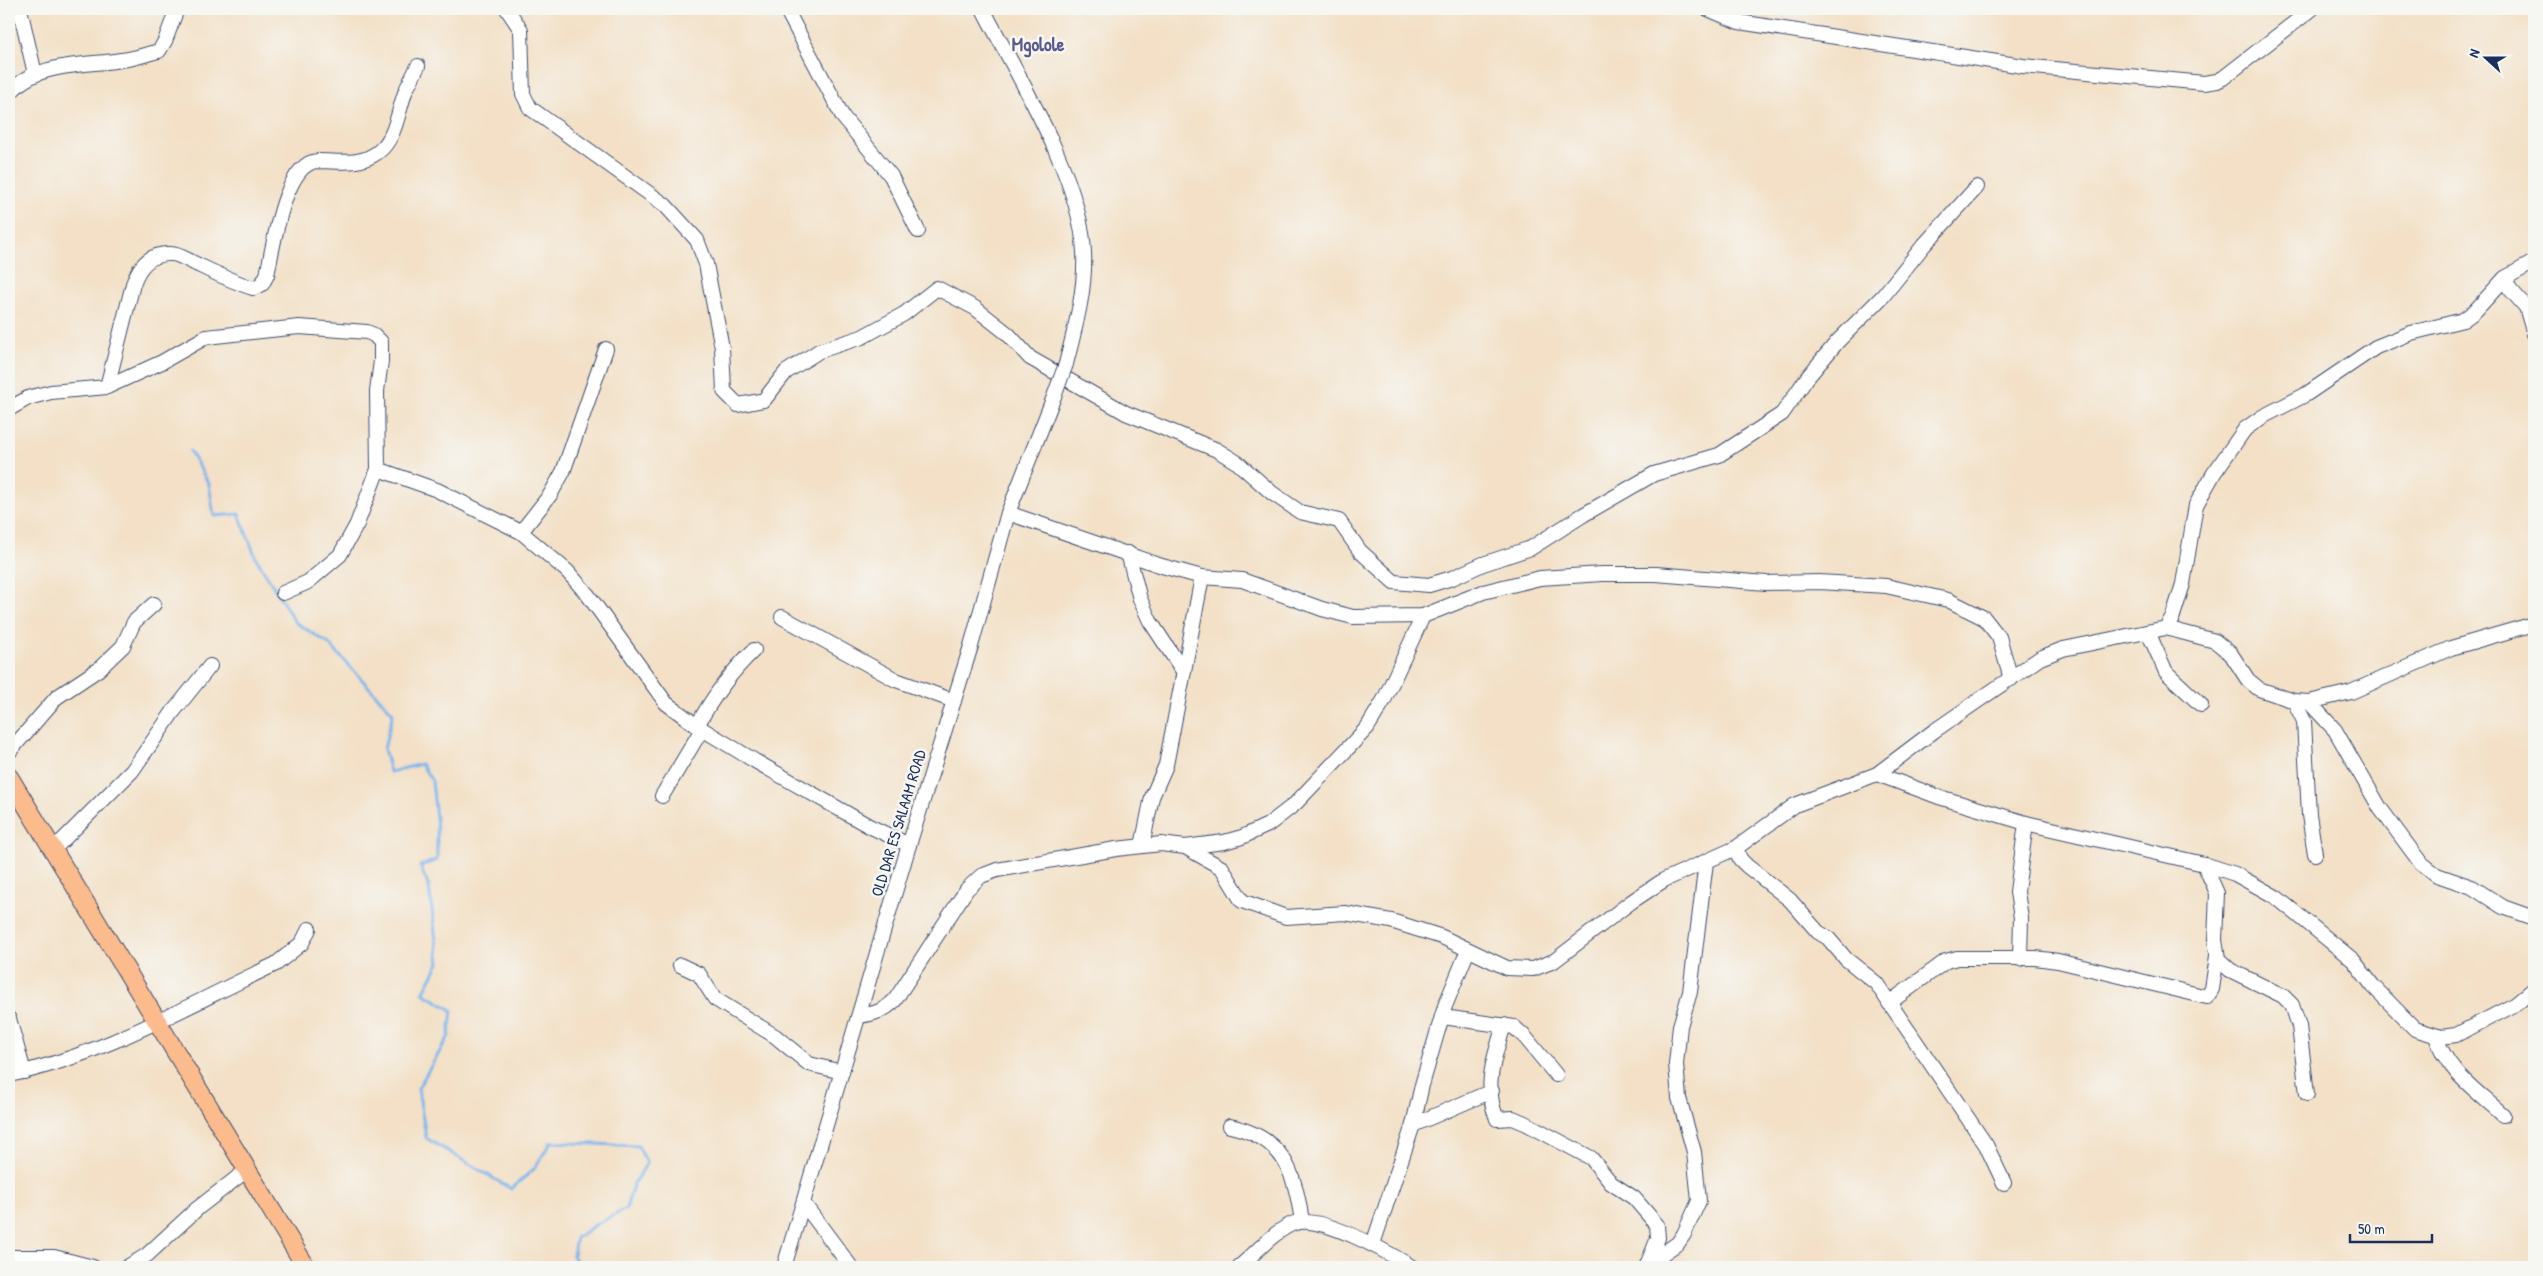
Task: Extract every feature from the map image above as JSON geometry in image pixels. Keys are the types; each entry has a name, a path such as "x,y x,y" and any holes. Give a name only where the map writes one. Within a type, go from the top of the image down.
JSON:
{"main road":[{"path":"9,777 306,1267"}],"street":[{"path":"20,9 36,74"},
{"path":"9,95 14,88 36,74 75,66 123,60 159,51 178,9"},
{"path":"507,9 521,30 523,94 530,108 665,205 698,240 706,264 722,348 724,391 738,405 764,400 786,372 819,351 862,337 904,314 937,288 975,308 1008,334 1030,358 1126,413 1217,450 1238,463 1272,493 1300,512 1339,521 1360,551 1394,582 1429,585 1452,578 1483,564 1532,548 1583,515 1654,474 1719,455 1782,414 1807,378 1838,341 1883,296 1924,245 1978,187"},
{"path":"786,9 843,116 891,176 918,231"},
{"name":"OLD DAR ES SALAAM ROAD","path":"784,1267 909,845 954,701 1008,513 1066,364 1078,311 1084,253 1082,229 1076,204 1049,137 983,9"},
{"path":"1708,9 1739,22 2023,66 2204,83 2219,80 2312,9"},
{"path":"107,387 137,270 143,262 157,255 173,254 241,284 253,288 262,284 267,275 283,208 292,181 301,169 315,161 350,162 366,159 378,152 386,144 406,91 418,66"},
{"path":"2166,628 2173,616 2183,584 2196,505 2214,473 2246,429 2262,417 2305,395 2376,347 2412,334 2462,320 2474,312 2505,278 2534,262"},
{"path":"2505,278 2510,290 2526,308 2533,327"},
{"path":"9,409 28,398 51,392 107,387 162,362 206,337 299,327 367,332 374,335 381,342 381,361 377,391 378,469 357,524 340,555 308,582 283,593"},
{"path":"521,532 550,495 562,472 606,349"},
{"path":"378,469 437,490 521,532 568,571 614,627 655,690 666,703 700,727 850,815 909,845"},
{"path":"1008,513 1202,577 1242,580 1322,609 1353,617 1424,616 1482,592 1540,578 1602,574 1656,574 1766,583 1819,582 1875,585 1930,594 1960,605 1984,618 2000,637 2011,679"},
{"path":"1128,553 1140,599 1146,614 1183,671"},
{"path":"1142,846 1152,797 1166,765 1202,577"},
{"path":"9,752 57,697 99,669 123,646 134,622 154,604"},
{"path":"859,1016 874,1014 888,1008 895,1000 967,889 981,876 996,870 1142,846 1161,844 1185,847 1224,842 1242,837 1268,825 1295,804 1367,728 1384,700 1424,616"},
{"path":"782,617 896,680 954,701"},
{"path":"1185,847 1222,868 1242,901 1286,917 1345,913 1391,921 1442,938 1507,968 1541,967 1554,961 1630,902 1664,880 1736,848 1796,805 1877,774 1934,731 2040,658 2056,651 2166,628 2215,640 2231,654 2252,684 2264,691 2294,701 2309,702 2351,692 2451,648 2534,624"},
{"path":"2148,632 2166,672 2201,705"},
{"path":"662,796 700,727 707,707 738,666 754,650"},
{"path":"54,849 132,771 173,712 210,666"},
{"path":"2294,701 2304,721 2309,815 2315,854"},
{"path":"2309,702 2335,730 2380,808 2420,862 2436,875 2472,887 2508,910 2534,918"},
{"path":"1877,774 1939,797 2026,823 2204,864 2235,874 2276,897 2353,960 2373,986 2415,1029 2436,1036 2456,1035 2516,1004 2534,989"},
{"path":"2020,959 2021,918 2016,892 2026,823"},
{"path":"1736,848 1746,866 1790,900 1818,932 1828,938 1846,959 1876,983 1986,1145 2004,1183"},
{"path":"1646,1266 1678,1243 1700,1201 1694,1152 1679,1098 1676,1064 1680,1026 1690,992 1706,862"},
{"path":"1889,1003 1951,959 2020,959 2066,963 2207,997 2212,990 2217,956 2215,940 2217,893 2204,864"},
{"path":"9,1075 90,1052 276,964 302,943 310,928"},
{"path":"1374,1244 1413,1126 1422,1085 1443,1017 1468,950"},
{"path":"2217,956 2224,966 2283,996 2292,1006 2299,1026 2307,1094"},
{"path":"680,965 699,974 715,998 775,1036 809,1064 842,1072"},
{"path":"1443,1017 1514,1028 1525,1037 1556,1076"},
{"path":"9,1019 24,1072"},
{"path":"1504,1025 1489,1081 1492,1091 1490,1103 1496,1119 1513,1118 1591,1158 1611,1184 1634,1198 1657,1225 1658,1233 1646,1266"},
{"path":"2436,1036 2445,1059 2467,1084 2503,1115"},
{"path":"1413,1126 1492,1091"},
{"path":"1230,1126 1259,1134 1279,1154 1293,1178 1302,1220"},
{"path":"128,1267 158,1245 198,1208 247,1170"},
{"path":"804,1204 850,1267"},
{"path":"1239,1267 1287,1226 1302,1220 1317,1223 1374,1244 1412,1267"},
{"path":"9,1257 54,1257 93,1267"}],"waterway":[{"path":"190,451 209,484 214,516 239,514 256,558 295,622 329,644 393,713 384,749 390,772 421,764 432,781 437,828 437,860 420,866 429,887 439,963 423,993 452,1010 449,1036 418,1088 426,1138 511,1189 534,1169 551,1142 638,1146 647,1163 633,1185 626,1209 595,1225 576,1238 573,1255 579,1267"}],"district":[{"name":"Mgolole","path":"1038,44"}]}
